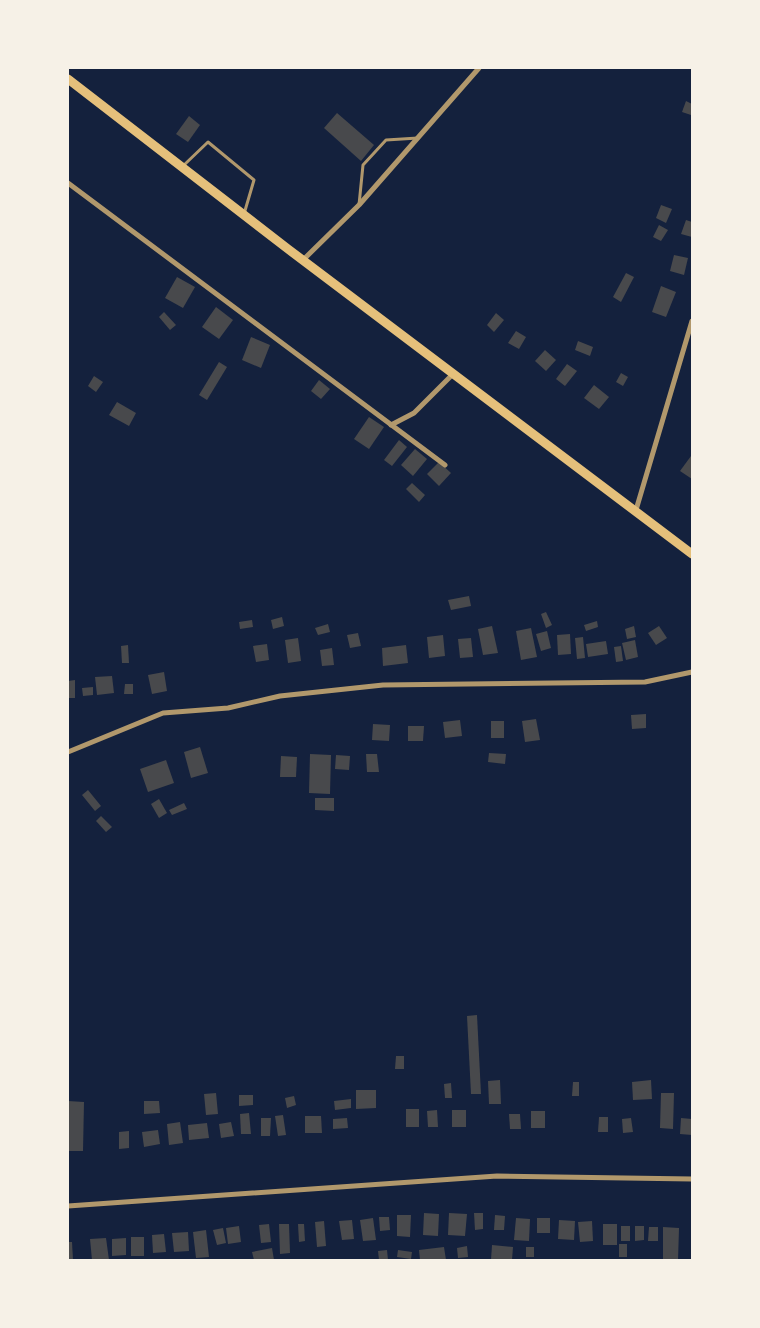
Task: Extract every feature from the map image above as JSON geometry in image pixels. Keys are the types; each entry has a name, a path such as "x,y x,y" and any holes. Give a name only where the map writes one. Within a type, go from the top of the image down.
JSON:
{"main road":[{"path":"68,79 288,250 454,373 692,554"}],"street":[{"path":"303,260 359,204 479,68"},
{"path":"68,183 445,465"},
{"path":"636,510 692,321"},
{"path":"391,425 414,413 454,373"},
{"path":"68,752 163,713 228,708 280,696 382,685 645,682 692,672"},
{"path":"68,1206 497,1176 692,1179"}],"lane":[{"path":"359,204 363,165 386,140 418,138"},
{"path":"181,168 208,142 254,180 244,214"}],"building":[{"path":"686,101 692,104 691,115 682,112"},
{"path":"337,113 374,145 361,161 324,128"},
{"path":"189,116 200,125 188,142 176,134"},
{"path":"661,205 672,209 666,223 656,218"},
{"path":"686,220 692,222 692,237 681,234"},
{"path":"659,225 668,230 661,241 653,237"},
{"path":"674,255 688,258 684,275 670,271"},
{"path":"626,273 634,277 621,302 613,297"},
{"path":"177,277 195,287 183,308 165,298"},
{"path":"661,286 676,292 666,317 652,312"},
{"path":"216,307 233,320 219,339 202,327"},
{"path":"164,312 176,325 170,330 159,317"},
{"path":"496,313 504,320 494,332 487,325"},
{"path":"516,331 526,337 519,349 508,343"},
{"path":"251,337 270,345 261,368 242,360"},
{"path":"578,341 593,347 590,356 575,350"},
{"path":"545,350 556,360 546,371 535,361"},
{"path":"219,362 227,367 207,400 199,395"},
{"path":"567,364 577,371 565,386 556,379"},
{"path":"621,373 628,377 623,386 616,382"},
{"path":"94,376 103,382 96,392 88,386"},
{"path":"319,380 330,389 321,399 311,391"},
{"path":"594,385 609,397 599,409 584,398"},
{"path":"117,402 136,413 129,426 109,415"},
{"path":"369,417 384,427 369,449 354,439"},
{"path":"399,440 407,447 392,466 384,460"},
{"path":"415,449 427,459 413,476 401,465"},
{"path":"692,457 692,479 680,471"},
{"path":"439,462 451,473 439,486 427,474"},
{"path":"412,483 425,495 419,502 406,489"},
{"path":"469,596 471,606 451,610 448,600"},
{"path":"546,612 552,625 546,628 541,614"},
{"path":"282,617 284,626 273,629 271,620"},
{"path":"252,620 253,627 240,629 239,622"},
{"path":"597,621 598,627 586,631 584,625"},
{"path":"328,624 330,632 318,635 315,628"},
{"path":"492,626 498,653 483,655 478,629"},
{"path":"634,626 636,637 627,639 625,629"},
{"path":"659,626 667,638 656,645 648,633"},
{"path":"531,628 537,657 521,660 516,631"},
{"path":"547,631 551,648 541,651 536,634"},
{"path":"358,633 361,646 350,648 347,635"},
{"path":"570,634 571,654 558,655 557,635"},
{"path":"443,635 445,656 429,658 427,637"},
{"path":"583,637 585,658 577,659 575,638"},
{"path":"298,638 301,661 288,663 285,640"},
{"path":"471,638 473,657 460,658 458,639"},
{"path":"635,640 638,657 626,660 622,643"},
{"path":"606,641 608,654 588,657 586,644"},
{"path":"267,644 269,660 256,662 253,646"},
{"path":"128,645 129,663 122,663 121,646"},
{"path":"406,645 408,663 383,666 382,648"},
{"path":"621,646 623,661 616,662 614,647"},
{"path":"332,648 334,665 322,666 320,650"},
{"path":"164,672 167,691 152,694 148,675"},
{"path":"112,676 114,693 97,695 95,677"},
{"path":"75,680 75,698 68,698 68,681"},
{"path":"125,684 133,684 133,694 124,694"},
{"path":"93,687 93,695 83,696 82,688"},
{"path":"646,714 646,728 632,729 631,715"},
{"path":"536,719 540,740 525,742 522,721"},
{"path":"460,720 462,736 445,738 443,722"},
{"path":"491,721 504,721 504,738 491,738"},
{"path":"373,724 390,725 389,741 372,740"},
{"path":"408,726 424,726 423,741 408,741"},
{"path":"200,747 208,773 191,778 184,752"},
{"path":"489,753 506,754 505,764 488,762"},
{"path":"310,754 331,755 330,794 309,793"},
{"path":"366,754 377,754 379,772 367,772"},
{"path":"336,755 350,756 349,770 335,769"},
{"path":"281,756 297,757 296,777 280,777"},
{"path":"166,760 174,783 148,792 140,769"},
{"path":"88,790 101,806 95,811 82,795"},
{"path":"315,798 334,798 334,811 315,810"},
{"path":"159,799 167,813 159,818 151,804"},
{"path":"184,803 187,809 172,815 169,810"},
{"path":"101,816 112,827 106,832 96,821"},
{"path":"477,1015 481,1094 471,1094 467,1016"},
{"path":"396,1056 404,1056 404,1069 395,1069"},
{"path":"500,1080 501,1104 489,1104 488,1081"},
{"path":"651,1080 652,1099 633,1100 632,1082"},
{"path":"573,1082 579,1082 579,1096 572,1096"},
{"path":"451,1083 452,1098 445,1098 444,1084"},
{"path":"356,1090 376,1090 376,1108 356,1109"},
{"path":"216,1093 218,1114 206,1115 204,1094"},
{"path":"661,1093 674,1093 673,1129 660,1128"},
{"path":"239,1095 253,1095 253,1105 239,1106"},
{"path":"294,1096 296,1105 287,1108 285,1098"},
{"path":"351,1099 351,1108 335,1110 334,1101"},
{"path":"68,1101 84,1102 83,1151 68,1151"},
{"path":"144,1101 159,1101 160,1113 144,1114"},
{"path":"406,1109 419,1109 419,1127 406,1127"},
{"path":"437,1110 438,1127 428,1127 427,1111"},
{"path":"452,1110 466,1110 466,1127 452,1127"},
{"path":"531,1111 545,1111 545,1128 531,1128"},
{"path":"249,1113 251,1134 241,1134 240,1114"},
{"path":"509,1114 520,1114 521,1129 510,1129"},
{"path":"283,1115 286,1135 278,1136 275,1116"},
{"path":"305,1116 321,1116 322,1133 305,1133"},
{"path":"599,1117 608,1117 608,1132 598,1132"},
{"path":"261,1118 271,1118 270,1136 261,1136"},
{"path":"347,1118 348,1128 333,1129 333,1119"},
{"path":"631,1118 633,1132 623,1133 622,1119"},
{"path":"681,1118 692,1119 692,1135 680,1134"},
{"path":"180,1122 183,1143 169,1145 167,1124"},
{"path":"231,1122 234,1136 221,1138 219,1124"},
{"path":"207,1123 209,1138 189,1140 188,1125"},
{"path":"158,1130 160,1144 144,1147 142,1132"},
{"path":"129,1131 129,1148 119,1149 119,1132"},
{"path":"424,1213 439,1214 438,1236 423,1235"},
{"path":"449,1213 467,1214 465,1236 448,1235"},
{"path":"474,1213 483,1213 483,1229 475,1230"},
{"path":"397,1215 411,1215 410,1237 397,1236"},
{"path":"495,1215 505,1216 504,1230 494,1230"},
{"path":"379,1217 389,1217 390,1230 380,1231"},
{"path":"373,1218 376,1240 363,1241 360,1220"},
{"path":"516,1218 530,1219 529,1241 514,1240"},
{"path":"537,1218 550,1218 550,1233 537,1233"},
{"path":"352,1220 354,1239 342,1240 339,1221"},
{"path":"559,1220 575,1221 574,1240 558,1239"},
{"path":"324,1221 326,1246 317,1247 315,1222"},
{"path":"592,1221 593,1241 580,1242 578,1222"},
{"path":"269,1224 271,1242 261,1243 259,1225"},
{"path":"279,1224 289,1224 290,1253 280,1254"},
{"path":"298,1224 304,1224 305,1241 299,1242"},
{"path":"603,1224 617,1224 617,1245 603,1245"},
{"path":"239,1226 241,1242 228,1244 226,1228"},
{"path":"621,1226 630,1226 630,1241 621,1241"},
{"path":"635,1226 644,1226 644,1240 635,1241"},
{"path":"649,1227 658,1227 658,1241 648,1241"},
{"path":"663,1227 679,1228 678,1260 663,1260"},
{"path":"223,1228 226,1243 217,1245 213,1230"},
{"path":"206,1230 209,1257 196,1258 193,1232"},
{"path":"188,1232 189,1251 174,1252 172,1233"},
{"path":"164,1234 166,1252 153,1253 152,1235"},
{"path":"131,1237 144,1237 144,1256 131,1256"},
{"path":"106,1238 109,1260 92,1260 90,1239"},
{"path":"126,1238 126,1255 112,1256 112,1239"},
{"path":"68,1242 72,1242 73,1260 68,1260"},
{"path":"619,1244 627,1244 627,1257 619,1257"},
{"path":"492,1245 513,1247 512,1260 491,1260"},
{"path":"467,1246 468,1257 458,1258 457,1248"},
{"path":"444,1247 446,1260 420,1260 419,1250"},
{"path":"526,1247 534,1247 534,1257 526,1257"},
{"path":"272,1248 274,1260 254,1260 252,1252"},
{"path":"387,1250 388,1260 379,1260 378,1251"},
{"path":"398,1250 412,1252 411,1259 397,1257"}]}
